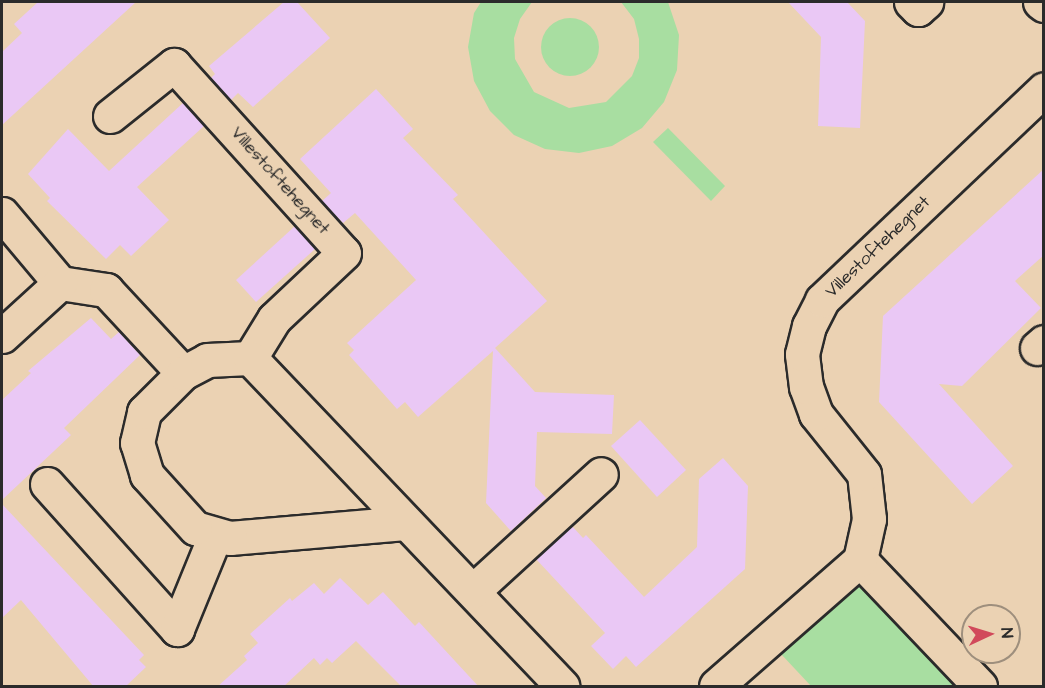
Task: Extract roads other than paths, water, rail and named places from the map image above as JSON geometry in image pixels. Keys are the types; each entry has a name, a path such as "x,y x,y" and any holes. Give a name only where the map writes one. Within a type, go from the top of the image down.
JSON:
{"street":[{"path":"911,2 918,9 926,2"},
{"path":"1040,2 1044,5"},
{"name":"Villestoftehegnet","path":"110,116 174,65 345,253 274,319 250,358"},
{"name":"Villestoftehegnet","path":"860,560 870,519 864,474 816,414 807,387 802,354 809,326 822,300 1044,89"},
{"path":"2,214 60,283 106,290 183,373"},
{"path":"2,336 60,283"},
{"path":"405,524 230,538 215,536 195,528 147,475 137,442 144,412 183,373 207,360 250,358 562,687"},
{"path":"473,591 601,474"},
{"path":"47,484 177,629 215,536"},
{"path":"716,687 860,560 980,687"}]}
